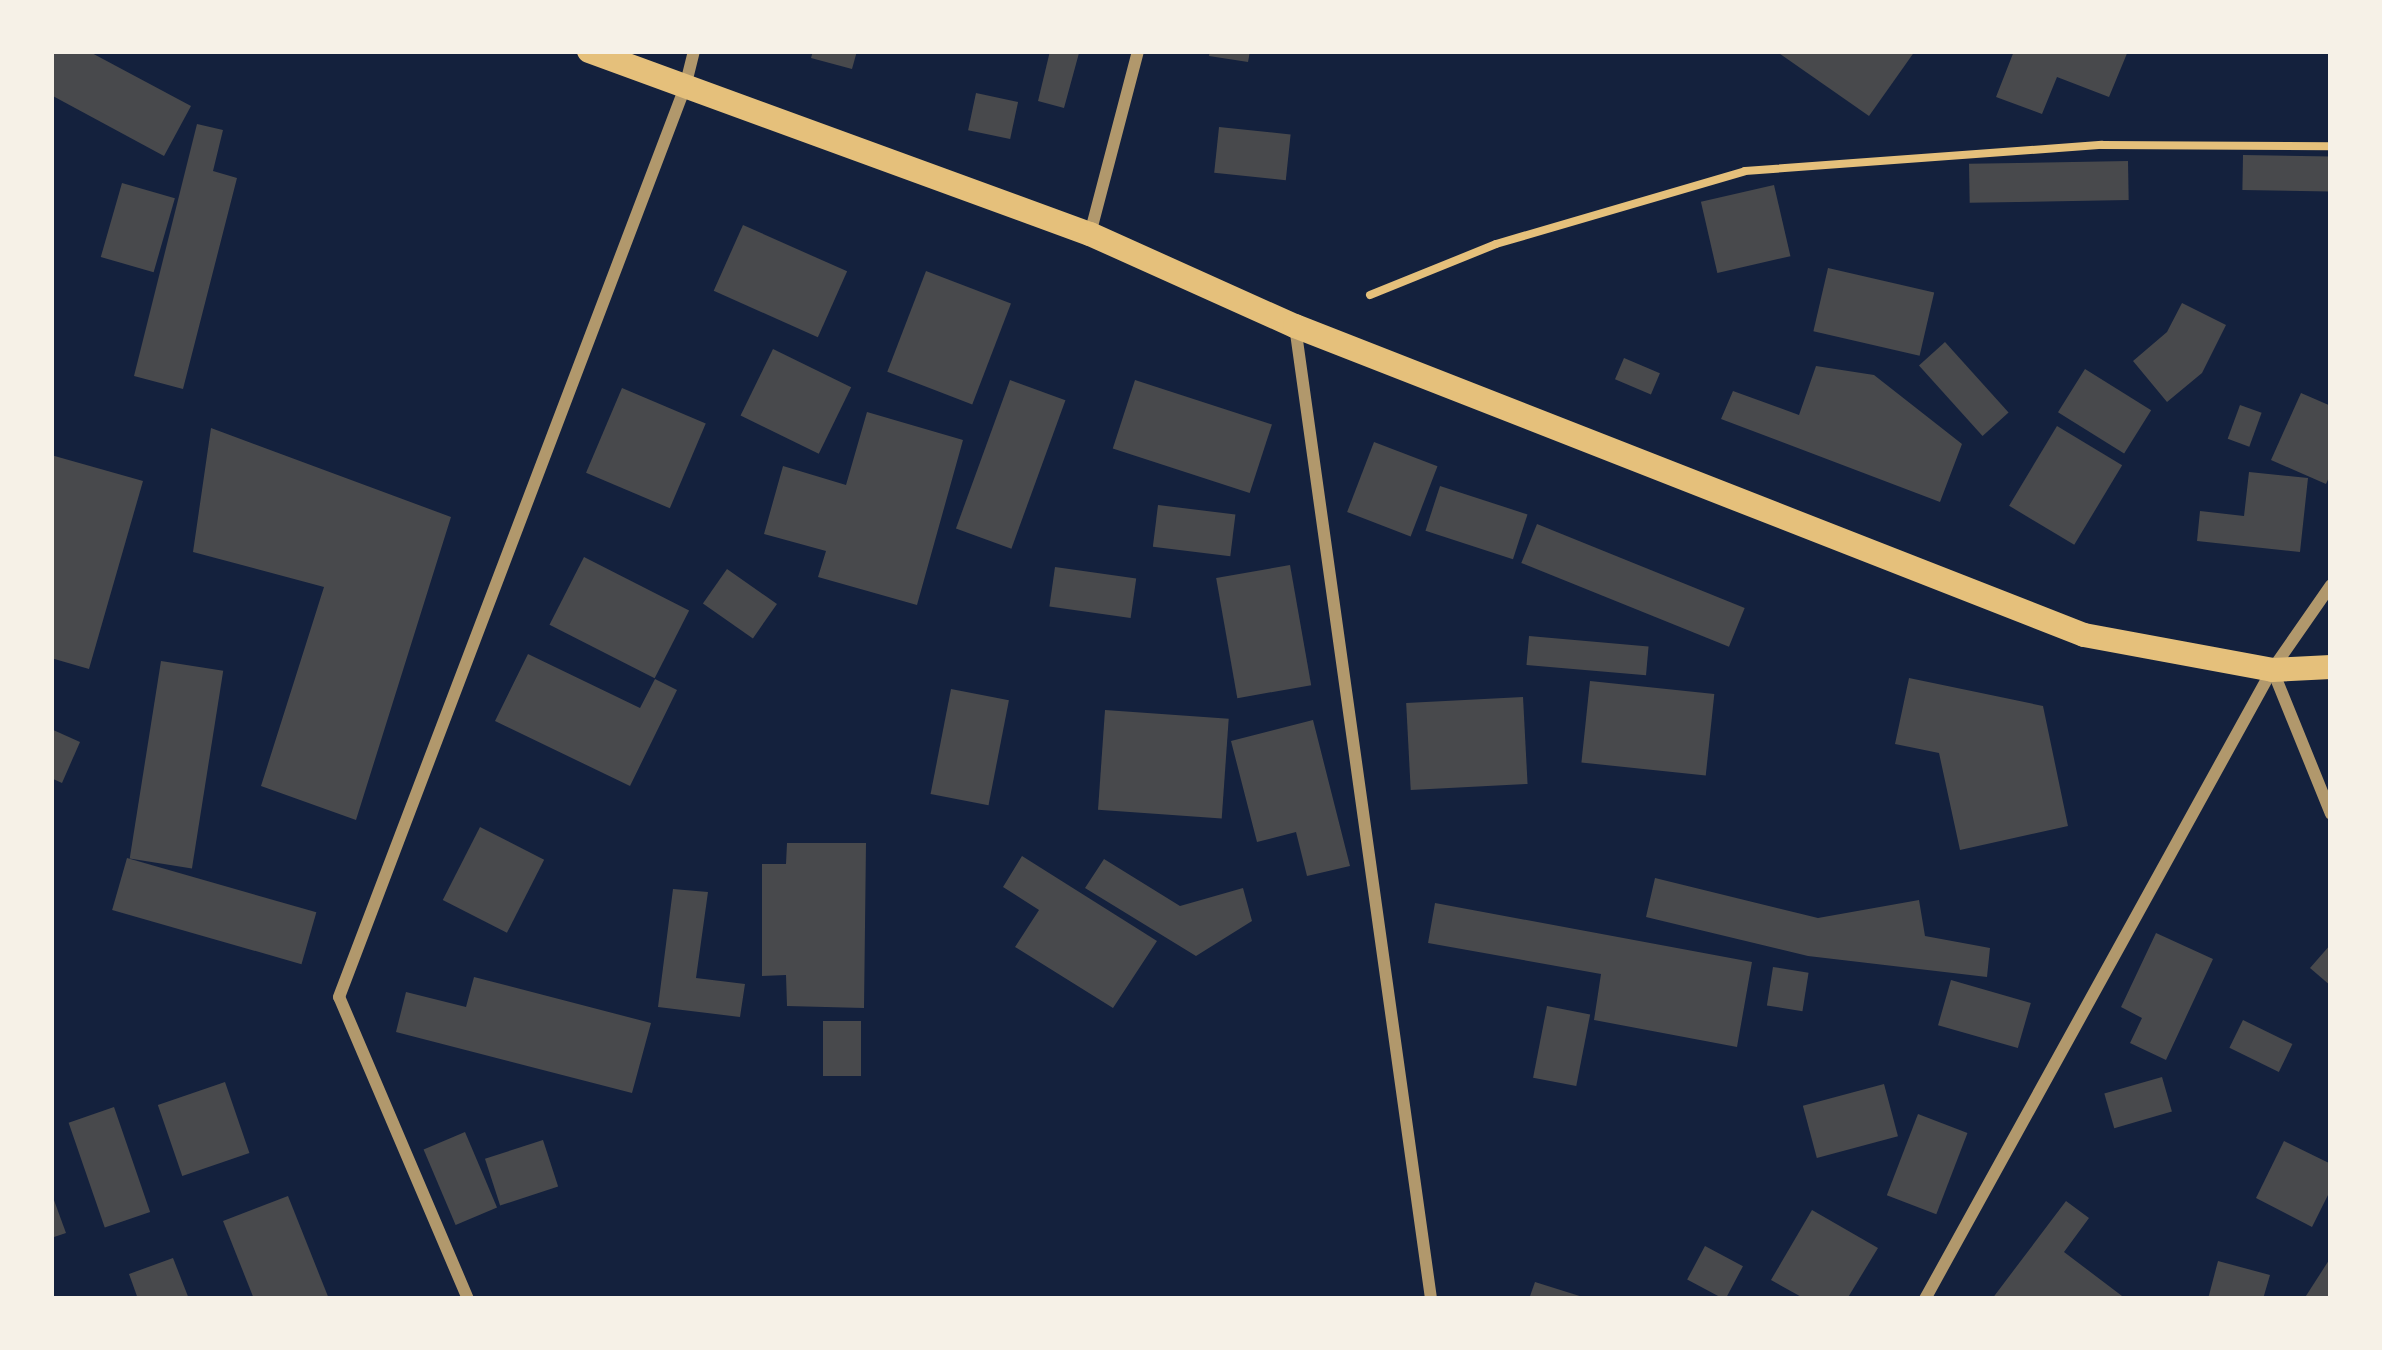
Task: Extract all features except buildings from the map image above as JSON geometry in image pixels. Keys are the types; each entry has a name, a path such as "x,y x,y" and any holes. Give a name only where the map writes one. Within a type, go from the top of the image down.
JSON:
{"main road":[{"path":"589,51 1090,234 1294,326 2084,635 2272,670 2331,667"}],"street":[{"path":"468,1299 339,997 686,87 694,51"},
{"path":"1090,234 1138,51"},
{"path":"1294,326 1431,1299"},
{"path":"1925,1299 2272,670 2331,585"},
{"path":"2272,670 2331,814"}],"path":[{"path":"1294,326 1496,244 1745,171 2102,145 2331,146"}]}
